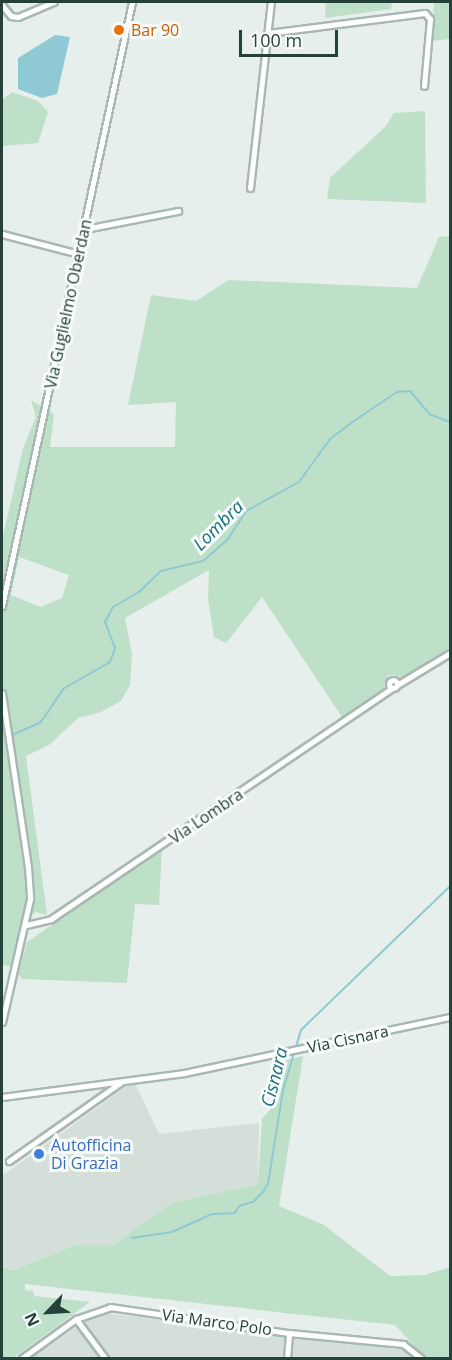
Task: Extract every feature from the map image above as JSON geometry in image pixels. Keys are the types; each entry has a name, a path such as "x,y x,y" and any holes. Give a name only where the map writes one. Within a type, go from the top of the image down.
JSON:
{"street":[{"path":"2,5 10,16 18,17 54,2"},
{"name":"Via Guglielmo Oberdan","path":"2,606 85,229 132,2"},
{"path":"250,188 271,2"},
{"path":"268,33 425,13 430,19 424,86"},
{"path":"85,229 178,212"},
{"path":"2,234 79,254"},
{"name":"Via Lombra","path":"26,925 51,919 382,697 394,685 450,653"},
{"path":"2,693 6,737 28,867 26,925 2,1022"},
{"name":"Via Cisnara","path":"2,1097 125,1080 286,1053 450,1017"},
{"path":"9,1161 125,1080"},
{"name":"Via Marco Polo","path":"22,1359 76,1319 110,1307 289,1333 403,1344 421,1359"},
{"path":"76,1319 105,1359"},
{"path":"286,1359 289,1333"}],"shaded area":[{"path":"134,1081 159,1134 259,1123 258,1184 171,1203 113,1245 76,1245 13,1270 2,1266 2,1176"},
{"path":"98,1312 406,1350 414,1358 32,1358"}],"green space":[{"path":"326,2 392,2 391,9 325,18"},
{"path":"434,2 450,2 450,39 432,41"},
{"path":"12,92 38,101 48,112 38,143 2,146 2,100"},
{"path":"425,111 426,203 327,199 330,178 386,126 394,113"},
{"path":"450,236 450,647 408,677 388,675 382,694 344,720 262,597 226,643 214,637 208,599 209,570 125,618 132,654 130,685 121,701 101,712 78,718 49,745 26,756 47,915 36,912 24,919 12,967 2,965 2,540 23,448 36,417 31,400 54,414 50,447 175,447 176,402 128,405 151,295 196,301 229,280 417,288 439,237","holes":["19,557 69,575 62,598 41,607 11,595"]},
{"path":"162,849 159,905 135,904 127,983 22,979 18,974 27,942"},
{"path":"303,1056 279,1206 324,1225 390,1276 425,1275 450,1267 450,1358 425,1358 395,1325 25,1284 25,1290 33,1291 34,1296 90,1302 13,1358 2,1358 2,1267 13,1270 76,1245 113,1245 171,1203 258,1184 262,1119 275,1104 286,1060"}],"water":[{"path":"55,35 70,37 57,94 42,98 18,89 18,58"}],"waterway":[{"name":"Lombra","path":"12,735 41,722 63,689 110,662 115,648 105,622 113,607 139,592 161,571 203,561 228,539 246,511 299,482 330,439 351,423 397,392 410,391 429,414 450,422"},
{"name":"Cisnara","path":"132,1238 172,1232 212,1214 235,1213 239,1206 253,1202 263,1192 268,1184 283,1090 301,1030 450,886"}],"place":[{"name":"Bar 90","path":"119,30"},
{"name":"Autofficina Di Grazia","path":"39,1154"}]}
